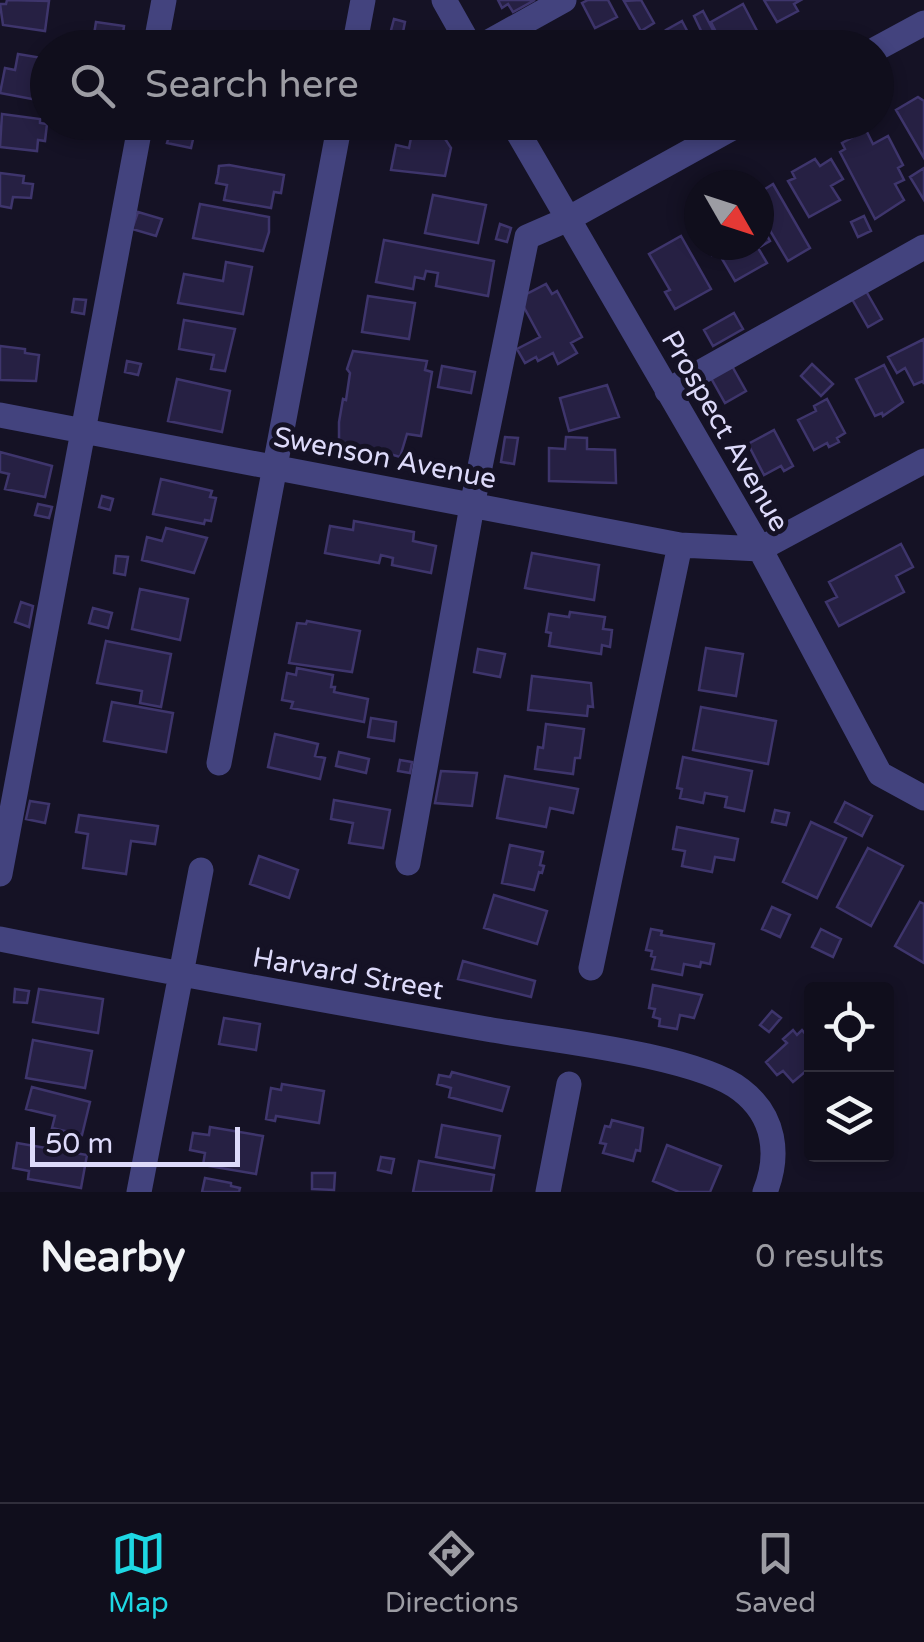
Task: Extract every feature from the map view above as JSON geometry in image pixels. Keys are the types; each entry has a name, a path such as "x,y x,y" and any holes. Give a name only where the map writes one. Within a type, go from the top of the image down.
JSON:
{"street":[{"path":"159,30 164,0"},
{"path":"357,30 362,0"},
{"path":"444,0 463,30"},
{"path":"508,30 564,0"},
{"path":"894,39 924,23"},
{"path":"0,874 138,140"},
{"path":"219,763 337,140"},
{"name":"Prospect Avenue","path":"522,140 760,549 880,774 924,798"},
{"path":"408,863 472,506 526,236 566,220 710,140"},
{"path":"667,391 924,247"},
{"name":"Swenson Avenue","path":"0,415 680,545 760,549"},
{"path":"760,549 924,460"},
{"path":"591,968 680,545"},
{"path":"138,1192 201,870"},
{"name":"Harvard Street","path":"0,938 180,975 686,1066 742,1090 764,1116 774,1143 774,1170 765,1192"},
{"path":"548,1192 569,1084"}],"building":[{"path":"7,0 49,1 45,30 3,25 0,4"},
{"path":"498,0 535,0 513,12 508,4 502,8"},
{"path":"608,0 617,17 595,28 582,3"},
{"path":"641,0 654,23 640,30 624,1"},
{"path":"764,0 801,0 794,4 798,11 777,22"},
{"path":"743,4 757,30 715,30 711,22"},
{"path":"703,11 713,30 701,30 694,16"},
{"path":"394,19 405,22 403,30 391,30"},
{"path":"682,21 687,30 666,30"},
{"path":"96,22 124,26 123,30 95,30"},
{"path":"18,54 30,56 30,99 0,93 5,68 15,70"},
{"path":"918,97 924,101 924,158 896,110"},
{"path":"2,114 30,118 30,140 38,140 37,151 0,147"},
{"path":"168,140 193,140 191,148 167,143"},
{"path":"411,140 446,140 451,148 445,176 391,170 396,145 409,148"},
{"path":"890,140 903,165 898,168 904,180 895,184 904,200 875,219 840,152 845,149 842,143"},
{"path":"815,159 820,166 831,159 843,179 831,186 840,200 809,217 788,181 795,178 792,172"},
{"path":"219,166 284,175 281,193 274,192 271,208 224,200 227,185 216,183"},
{"path":"924,168 924,200 910,177"},
{"path":"0,173 24,176 23,183 33,184 31,198 13,197 11,208 0,206"},
{"path":"774,186 810,248 788,261 774,237"},
{"path":"433,195 486,205 478,243 425,233"},
{"path":"200,204 269,217 263,251 193,238"},
{"path":"138,212 162,219 156,236 132,229"},
{"path":"864,216 871,231 858,237 851,222"},
{"path":"500,224 511,228 507,242 496,239"},
{"path":"681,236 684,260 695,260 711,289 675,309 665,292 670,290 649,254"},
{"path":"384,240 494,261 488,296 436,286 438,273 426,271 424,279 415,277 413,289 376,282"},
{"path":"723,260 765,260 767,263 735,281"},
{"path":"226,262 252,267 243,314 178,303 184,274 223,281"},
{"path":"546,284 552,294 557,291 582,337 571,343 577,353 558,364 553,353 525,363 517,349 540,337 519,298"},
{"path":"866,291 882,319 868,327 852,299"},
{"path":"368,296 415,303 409,339 362,332"},
{"path":"74,299 86,300 84,314 72,312"},
{"path":"734,313 743,329 713,346 704,330"},
{"path":"184,320 235,329 225,371 211,369 214,355 179,349"},
{"path":"924,339 924,384 923,381 914,385 905,368 897,373 888,357"},
{"path":"0,346 39,355 36,381 0,380"},
{"path":"353,351 427,361 425,370 432,372 421,436 407,434 400,457 339,442 339,422 350,373 347,369"},
{"path":"127,361 141,364 138,375 125,372"},
{"path":"812,364 833,384 821,396 801,376"},
{"path":"884,365 903,402 883,416 875,416 856,379"},
{"path":"442,366 475,372 471,393 438,387"},
{"path":"732,366 746,391 725,403 711,378"},
{"path":"177,379 230,391 222,432 168,421"},
{"path":"607,385 619,417 569,431 560,398"},
{"path":"827,399 845,433 837,438 839,442 814,450 798,420 816,411 814,406"},
{"path":"774,430 793,466 784,471 781,466 764,475 748,444"},
{"path":"505,437 518,438 514,464 501,462"},
{"path":"566,437 587,438 587,449 615,450 616,483 549,481 549,448 565,449"},
{"path":"0,452 52,466 45,497 5,489 9,474 0,472"},
{"path":"161,479 212,491 210,497 216,498 211,521 205,520 204,524 153,514"},
{"path":"102,496 113,499 110,510 99,507"},
{"path":"38,504 52,507 49,518 35,515"},
{"path":"354,521 414,532 413,541 436,546 431,573 392,565 393,558 381,555 379,563 325,553 330,526 353,530"},
{"path":"166,528 207,538 194,573 142,560 147,537 162,541"},
{"path":"901,544 913,567 896,576 904,592 839,626 826,602 837,597 829,582"},
{"path":"532,553 599,565 594,600 525,588"},
{"path":"116,556 128,557 125,575 114,573"},
{"path":"140,589 188,599 180,640 132,629"},
{"path":"21,602 33,606 29,627 15,622"},
{"path":"93,608 112,613 108,628 89,623"},
{"path":"570,612 605,617 603,629 612,630 610,647 602,645 601,654 549,646 549,614 569,617"},
{"path":"307,621 360,631 352,672 289,663 297,623"},
{"path":"106,641 171,654 161,707 140,703 142,691 97,683"},
{"path":"706,648 743,654 736,696 699,690"},
{"path":"478,649 505,654 500,677 474,672"},
{"path":"297,668 333,675 334,692 368,699 364,722 291,708 293,702 282,700 287,673 296,675"},
{"path":"532,676 591,683 593,707 588,706 587,716 528,710"},
{"path":"112,702 173,713 166,752 104,741"},
{"path":"701,707 776,721 768,764 693,750"},
{"path":"371,718 396,722 394,741 368,737"},
{"path":"546,724 584,729 580,758 575,758 573,774 535,769"},
{"path":"275,734 318,744 315,756 325,758 320,779 268,767"},
{"path":"339,752 369,759 366,773 336,766"},
{"path":"683,757 752,771 744,811 725,807 727,797 705,793 703,803 680,798 682,789 677,788"},
{"path":"400,760 412,762 410,773 398,771"},
{"path":"441,771 477,773 472,806 435,803"},
{"path":"505,776 578,789 573,813 550,808 546,827 497,818"},
{"path":"334,800 390,810 383,848 349,843 353,823 331,819"},
{"path":"30,801 49,804 45,823 26,819"},
{"path":"845,802 872,816 862,836 835,822"},
{"path":"775,810 789,813 786,825 772,822"},
{"path":"79,815 158,826 155,844 131,841 126,874 83,868 88,834 76,832"},
{"path":"811,822 846,838 817,898 783,882"},
{"path":"677,827 738,839 734,860 715,857 712,872 682,866 685,851 673,849"},
{"path":"510,845 543,852 540,865 544,866 534,890 502,883"},
{"path":"868,848 903,866 871,926 837,907"},
{"path":"259,856 298,870 289,898 250,884"},
{"path":"494,895 547,911 537,944 484,928"},
{"path":"920,902 924,904 924,963 895,946"},
{"path":"772,907 790,915 780,937 762,929"},
{"path":"651,929 662,931 661,935 714,944 710,964 684,964 682,975 652,969 655,957 646,950"},
{"path":"821,929 841,939 833,957 812,947"},
{"path":"463,961 535,981 531,997 458,979"},
{"path":"653,985 702,995 694,1018 680,1015 677,1029 659,1026 660,1019 653,1017 655,1009 649,1008"},
{"path":"15,989 29,991 27,1003 14,1002"},
{"path":"39,989 103,999 98,1033 33,1022"},
{"path":"772,1011 781,1018 769,1032 760,1025"},
{"path":"224,1018 260,1024 256,1050 219,1044"},
{"path":"793,1030 797,1035 804,1032 804,1073 793,1082 783,1071 777,1075 766,1062 787,1043 783,1039"},
{"path":"33,1040 92,1051 85,1088 26,1078"},
{"path":"452,1072 509,1087 502,1111 449,1097 451,1088 437,1084 439,1075 450,1077"},
{"path":"282,1084 324,1091 319,1123 276,1116 275,1121 266,1119 271,1088 281,1090"},
{"path":"32,1087 90,1102 82,1135 52,1128 55,1116 26,1109"},
{"path":"612,1120 643,1128 640,1151 636,1150 633,1161 603,1153 606,1144 600,1143 605,1126 610,1127"},
{"path":"442,1125 500,1136 494,1168 436,1157"},
{"path":"210,1127 263,1136 256,1174 203,1165 205,1153 190,1150 193,1133 209,1135"},
{"path":"17,1143 87,1155 81,1188 28,1179 29,1171 13,1168"},
{"path":"667,1145 721,1166 710,1192 679,1192 653,1181"},
{"path":"381,1157 394,1159 391,1173 378,1170"},
{"path":"419,1161 494,1175 491,1192 413,1192"},
{"path":"312,1173 335,1173 334,1190 312,1189"},
{"path":"205,1178 231,1183 240,1188 239,1192 202,1192"}]}
